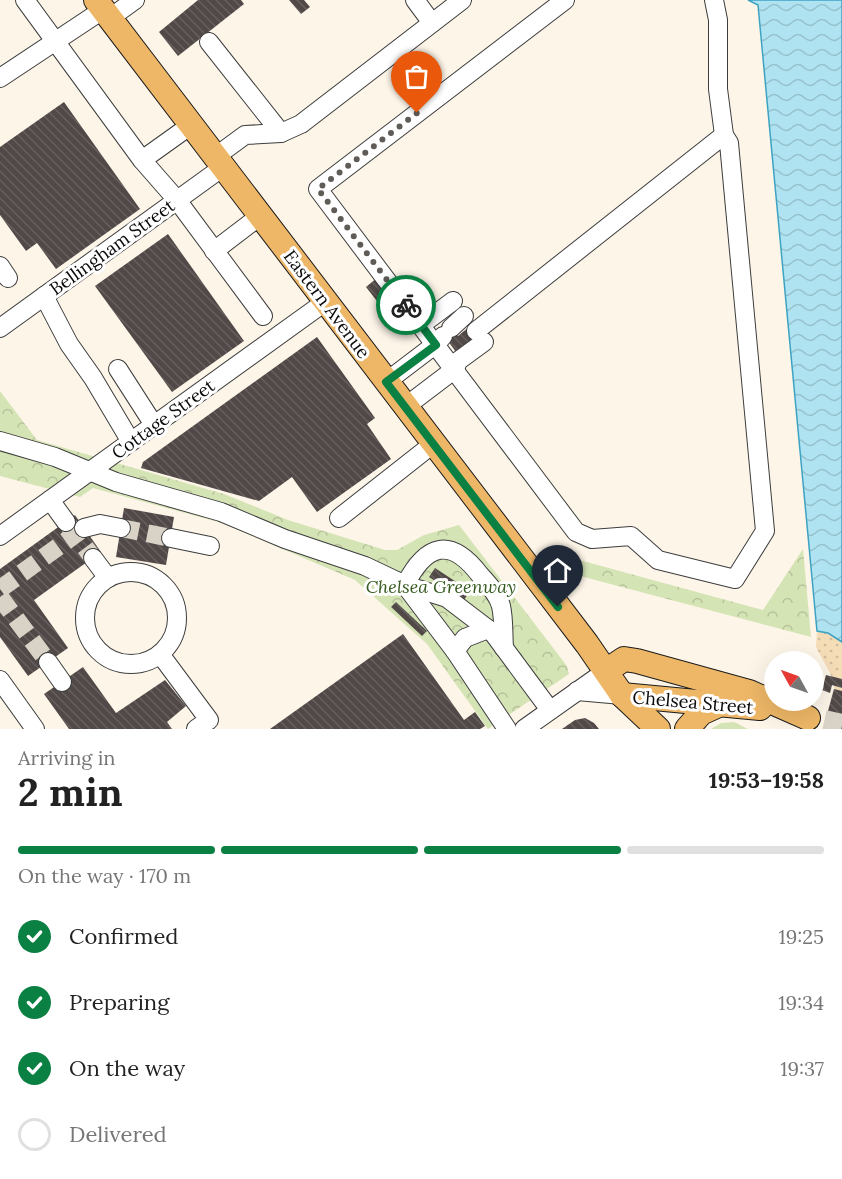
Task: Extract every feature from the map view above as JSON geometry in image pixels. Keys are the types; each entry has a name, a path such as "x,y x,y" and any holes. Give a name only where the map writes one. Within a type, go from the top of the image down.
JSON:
{"main road":[{"name":"Eastern Avenue","path":"103,9 433,444 615,665 622,695"},
{"name":"Chelsea Street","path":"615,665 816,720"},
{"name":"Chelsea Street","path":"622,695 729,696"},
{"path":"622,695 635,729"},
{"path":"622,695 658,729"},
{"path":"687,729 701,713 729,696"}],"street":[{"path":"25,0 142,160 177,201 263,316"},
{"path":"0,78 103,9 135,0"},
{"path":"415,0 432,23"},
{"path":"209,42 280,133 311,117 462,0"},
{"path":"449,331 421,325 318,189 565,0"},
{"path":"449,331 455,369 576,532 592,539 631,536 658,560 735,579 765,531 729,142 724,135 718,89 718,20 714,0"},
{"path":"142,160 191,124"},
{"name":"Bellingham Street","path":"0,327 177,201 245,135 280,133"},
{"path":"405,408 455,369 458,361 480,337 724,135"},
{"path":"214,251 260,216"},
{"path":"44,296 69,344 93,378 131,442"},
{"name":"Cottage Street","path":"0,536 325,302"},
{"path":"421,325 453,302"},
{"path":"386,382 449,331"},
{"path":"118,369 154,425"},
{"path":"0,441 55,457 116,482 221,512 276,535 365,566 405,585 447,598 488,629 550,710"},
{"path":"339,518 433,444"},
{"path":"50,500 66,522"},
{"path":"84,528 100,524 121,528"},
{"path":"171,538 210,546"},
{"path":"405,585 415,565 430,552 448,550 465,556 500,603 504,648"},
{"path":"93,558 108,578"},
{"path":"132,571 148,574 162,583 172,595 177,610 177,627 171,642 160,654 147,661 133,664 119,663 105,657 95,648 86,628 85,606 91,593 108,578 132,571"},
{"path":"405,585 455,651 507,729"},
{"path":"455,651 465,638 488,629"},
{"path":"160,654 209,720 196,729"},
{"path":"48,662 62,682"},
{"path":"524,729 615,665"},
{"path":"0,681 35,729"},
{"name":"Chelsea Street","path":"577,691 622,695"}],"sand":[{"path":"817,631 828,633 842,642 842,729 832,677 824,662 824,651 818,651 816,647"}],"green space":[{"name":"Chelsea Greenway","path":"0,391 37,440 224,494 288,520 385,550 397,550 424,535 459,525 567,666 569,674 488,729 427,644 355,580 222,523 93,488 80,497 0,476"},
{"path":"803,549 811,637 561,571 546,551 763,610"},
{"path":"734,722 748,729 711,729 721,723"}],"water":[{"path":"748,0 842,0 842,642 828,633 817,631 758,5"}],"building":[{"path":"198,0 241,0 244,4 178,56 159,32"},
{"path":"289,0 304,0 310,7 301,14"},
{"path":"64,102 140,209 56,269 37,243 26,251 0,215 0,147"},
{"path":"168,234 244,341 172,392 95,286"},
{"path":"378,277 392,295 380,305 366,287"},
{"path":"446,322 458,336 470,326 480,337 459,356 439,329"},
{"path":"317,337 375,418 367,424 391,459 317,512 292,477 259,501 141,468 143,462"},
{"path":"124,508 174,517 166,565 116,557"},
{"path":"75,515 101,552 34,600 68,648 28,676 0,637 0,569"},
{"path":"435,568 470,591 464,600 429,577"},
{"path":"396,602 427,631 422,636 391,607"},
{"path":"403,634 464,720 475,712 485,726 480,729 270,729"},
{"path":"83,667 116,713 165,680 186,706 167,722 172,729 69,729 44,694"},
{"path":"826,675 842,679 842,688 832,685 830,693 824,691"},
{"path":"834,689 842,691 842,729 823,729"},
{"path":"585,718 599,729 562,729 575,720"}],"tunnel":[{"path":"69,526 93,558"},
{"path":"0,589 84,528"},
{"path":"121,528 171,538"},
{"path":"0,597 48,662"},
{"path":"824,722 842,726"}],"way so far":[{"path":"406,305 318,189 417,113"}],"route":[{"path":"406,305 436,345 386,382 558,607"}]}
